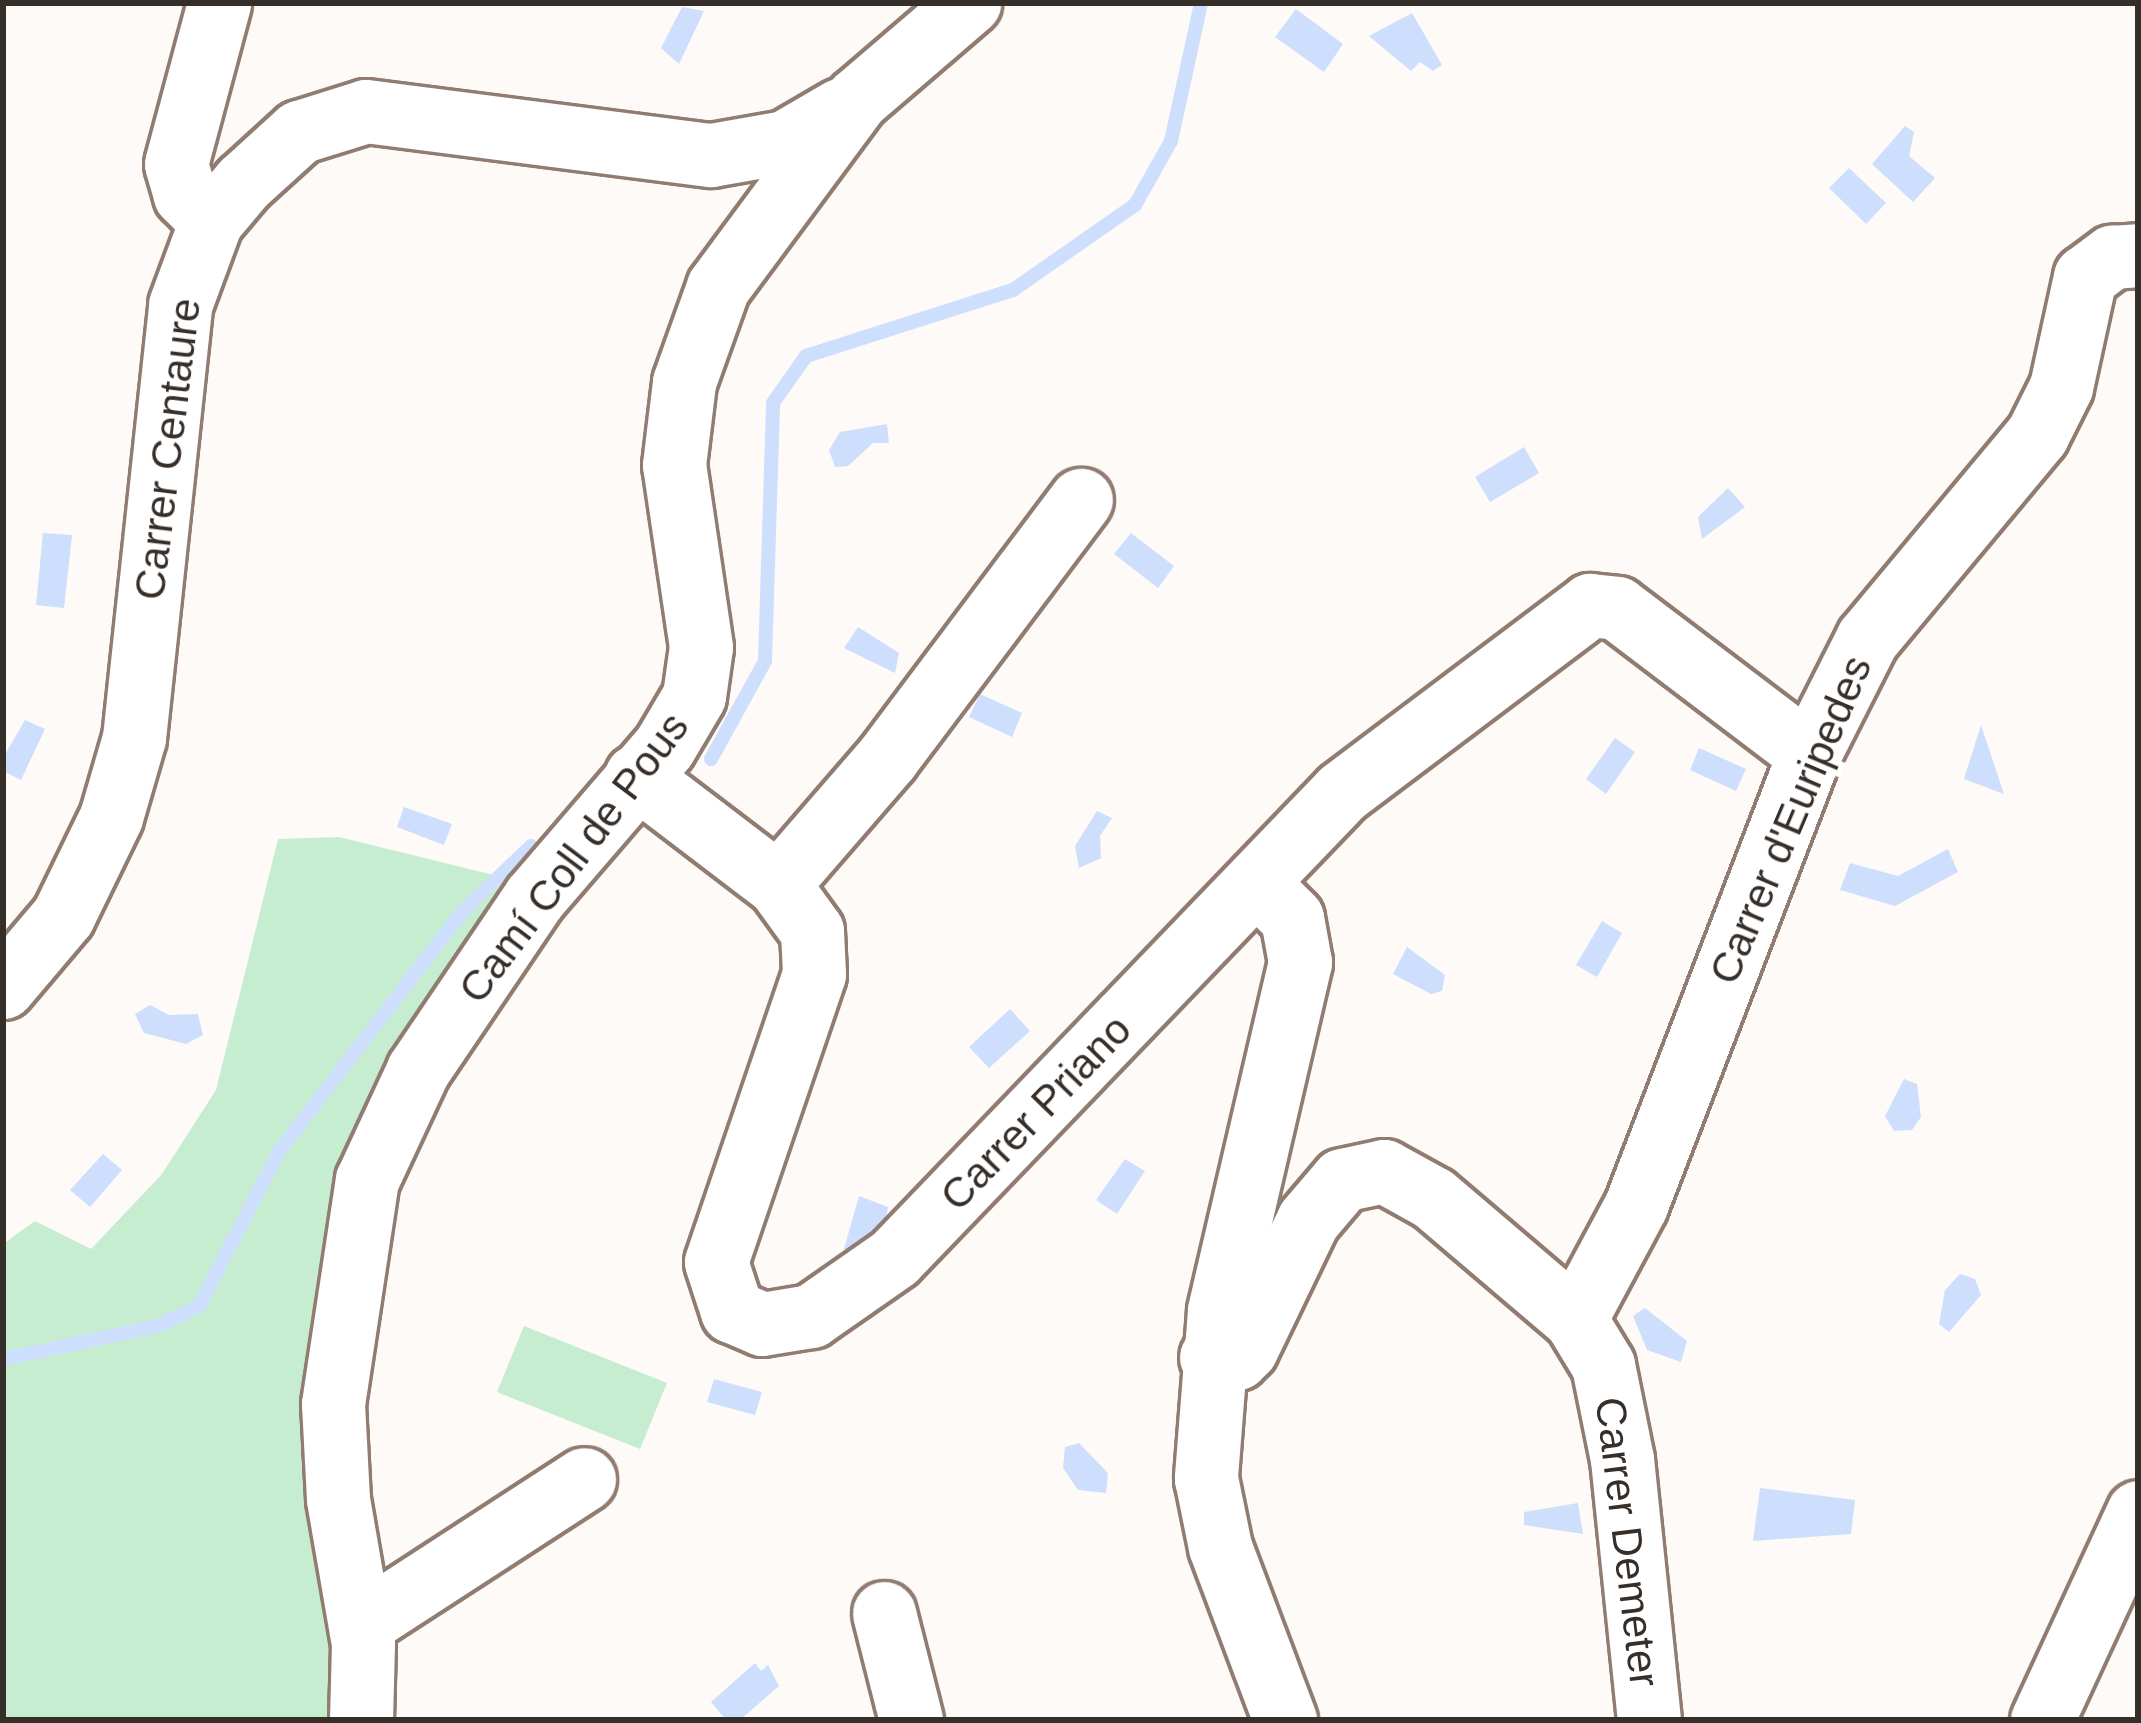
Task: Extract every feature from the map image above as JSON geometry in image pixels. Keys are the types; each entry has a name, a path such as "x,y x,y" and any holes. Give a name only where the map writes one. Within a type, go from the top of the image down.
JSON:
{"street":[{"path":"211,221 185,195 176,164 218,3"},
{"name":"Camí Coll de Pous","path":"361,1720 361,1624 338,1499 333,1404 368,1180 431,1051 533,898 678,726 699,675 695,587 674,465 696,339 746,240 857,100 970,3"},
{"name":"Carrer Centaure","path":"3,986 80,887 134,738 181,305 211,221 286,142 344,114 406,110 710,155 785,142 857,100"},
{"name":"Carrer d'Euripedes","path":"1575,1319 1636,1204 1809,754 1888,609 2006,479 2051,411 2085,278 2112,257 2138,255"},
{"path":"778,884 887,758 1081,500"},
{"name":"Carrer Priano","path":"637,776 778,884 812,931 814,974 716,1262 732,1311 762,1324 812,1316 894,1258 1377,761 1590,605 1618,608 1809,754"},
{"path":"1258,884 1292,918 1300,962 1211,1357 1211,1517 1285,1720"},
{"name":"Carrer Demeter","path":"1211,1357 1237,1358 1246,1349 1308,1220 1331,1190 1369,1170 1416,1186 1575,1319 1610,1389 1649,1720"},
{"path":"361,1624 584,1479"},
{"path":"2042,1720 2138,1512"},
{"path":"884,1613 910,1720"}],"green space":[{"path":"339,837 514,880 407,1026 363,1107 335,1212 338,1720 3,1720 3,1244 35,1221 91,1249 162,1174 216,1090 278,839"},
{"path":"524,1326 667,1383 640,1449 497,1392"}],"water":[{"path":"682,7 704,11 679,64 661,48"},
{"path":"1296,9 1343,44 1324,72 1275,37"},
{"path":"1412,13 1442,65 1433,71 1420,62 1411,71 1369,36"},
{"path":"1905,126 1914,132 1909,156 1935,178 1913,202 1872,164"},
{"path":"1849,168 1886,203 1866,224 1829,188"},
{"path":"887,424 889,443 873,443 848,466 835,467 829,450 840,432"},
{"path":"1524,447 1539,473 1490,502 1475,477"},
{"path":"1728,488 1745,507 1702,539 1698,517"},
{"path":"43,533 72,535 64,608 36,605"},
{"path":"1131,533 1174,566 1158,588 1114,554"},
{"path":"858,627 899,653 895,673 844,648"},
{"path":"980,694 1022,713 1012,737 969,717"},
{"path":"25,720 45,729 21,780 3,771 3,758"},
{"path":"1981,725 2004,794 1964,779"},
{"path":"1615,738 1635,752 1606,794 1586,779"},
{"path":"1699,748 1746,769 1736,791 1690,770"},
{"path":"404,807 452,824 444,845 397,827"},
{"path":"1097,811 1112,818 1100,836 1101,858 1079,868 1075,846"},
{"path":"1948,849 1958,872 1895,906 1840,890 1850,863 1898,876"},
{"path":"1602,921 1622,933 1597,977 1576,965"},
{"path":"1407,947 1445,975 1442,991 1431,994 1393,974"},
{"path":"150,1005 169,1015 198,1014 203,1035 186,1044 144,1033 135,1014"},
{"path":"1010,1009 1030,1031 989,1068 969,1047"},
{"path":"1904,1079 1917,1084 1921,1117 1912,1130 1894,1131 1885,1116"},
{"path":"103,1154 122,1170 90,1207 70,1190"},
{"path":"1125,1159 1145,1171 1117,1214 1096,1200"},
{"path":"859,1196 888,1207 886,1219 854,1250 844,1249"},
{"path":"1960,1274 1975,1279 1981,1295 1949,1332 1939,1324 1945,1290"},
{"path":"1645,1308 1687,1341 1681,1362 1647,1350 1633,1316"},
{"path":"714,1379 762,1392 755,1415 707,1402"},
{"path":"1079,1443 1108,1473 1106,1493 1078,1490 1063,1468 1065,1447"},
{"path":"1760,1488 1855,1500 1851,1534 1753,1541"},
{"path":"1578,1503 1583,1534 1524,1525 1524,1512"},
{"path":"755,1663 761,1671 768,1665 779,1686 740,1720 726,1720 711,1702"}],"waterway":[{"path":"711,759 765,661 773,403 806,356 1013,290 1135,205 1171,141 1201,3"},
{"path":"3,1359 158,1326 199,1306 280,1150 461,913 531,846"}]}
